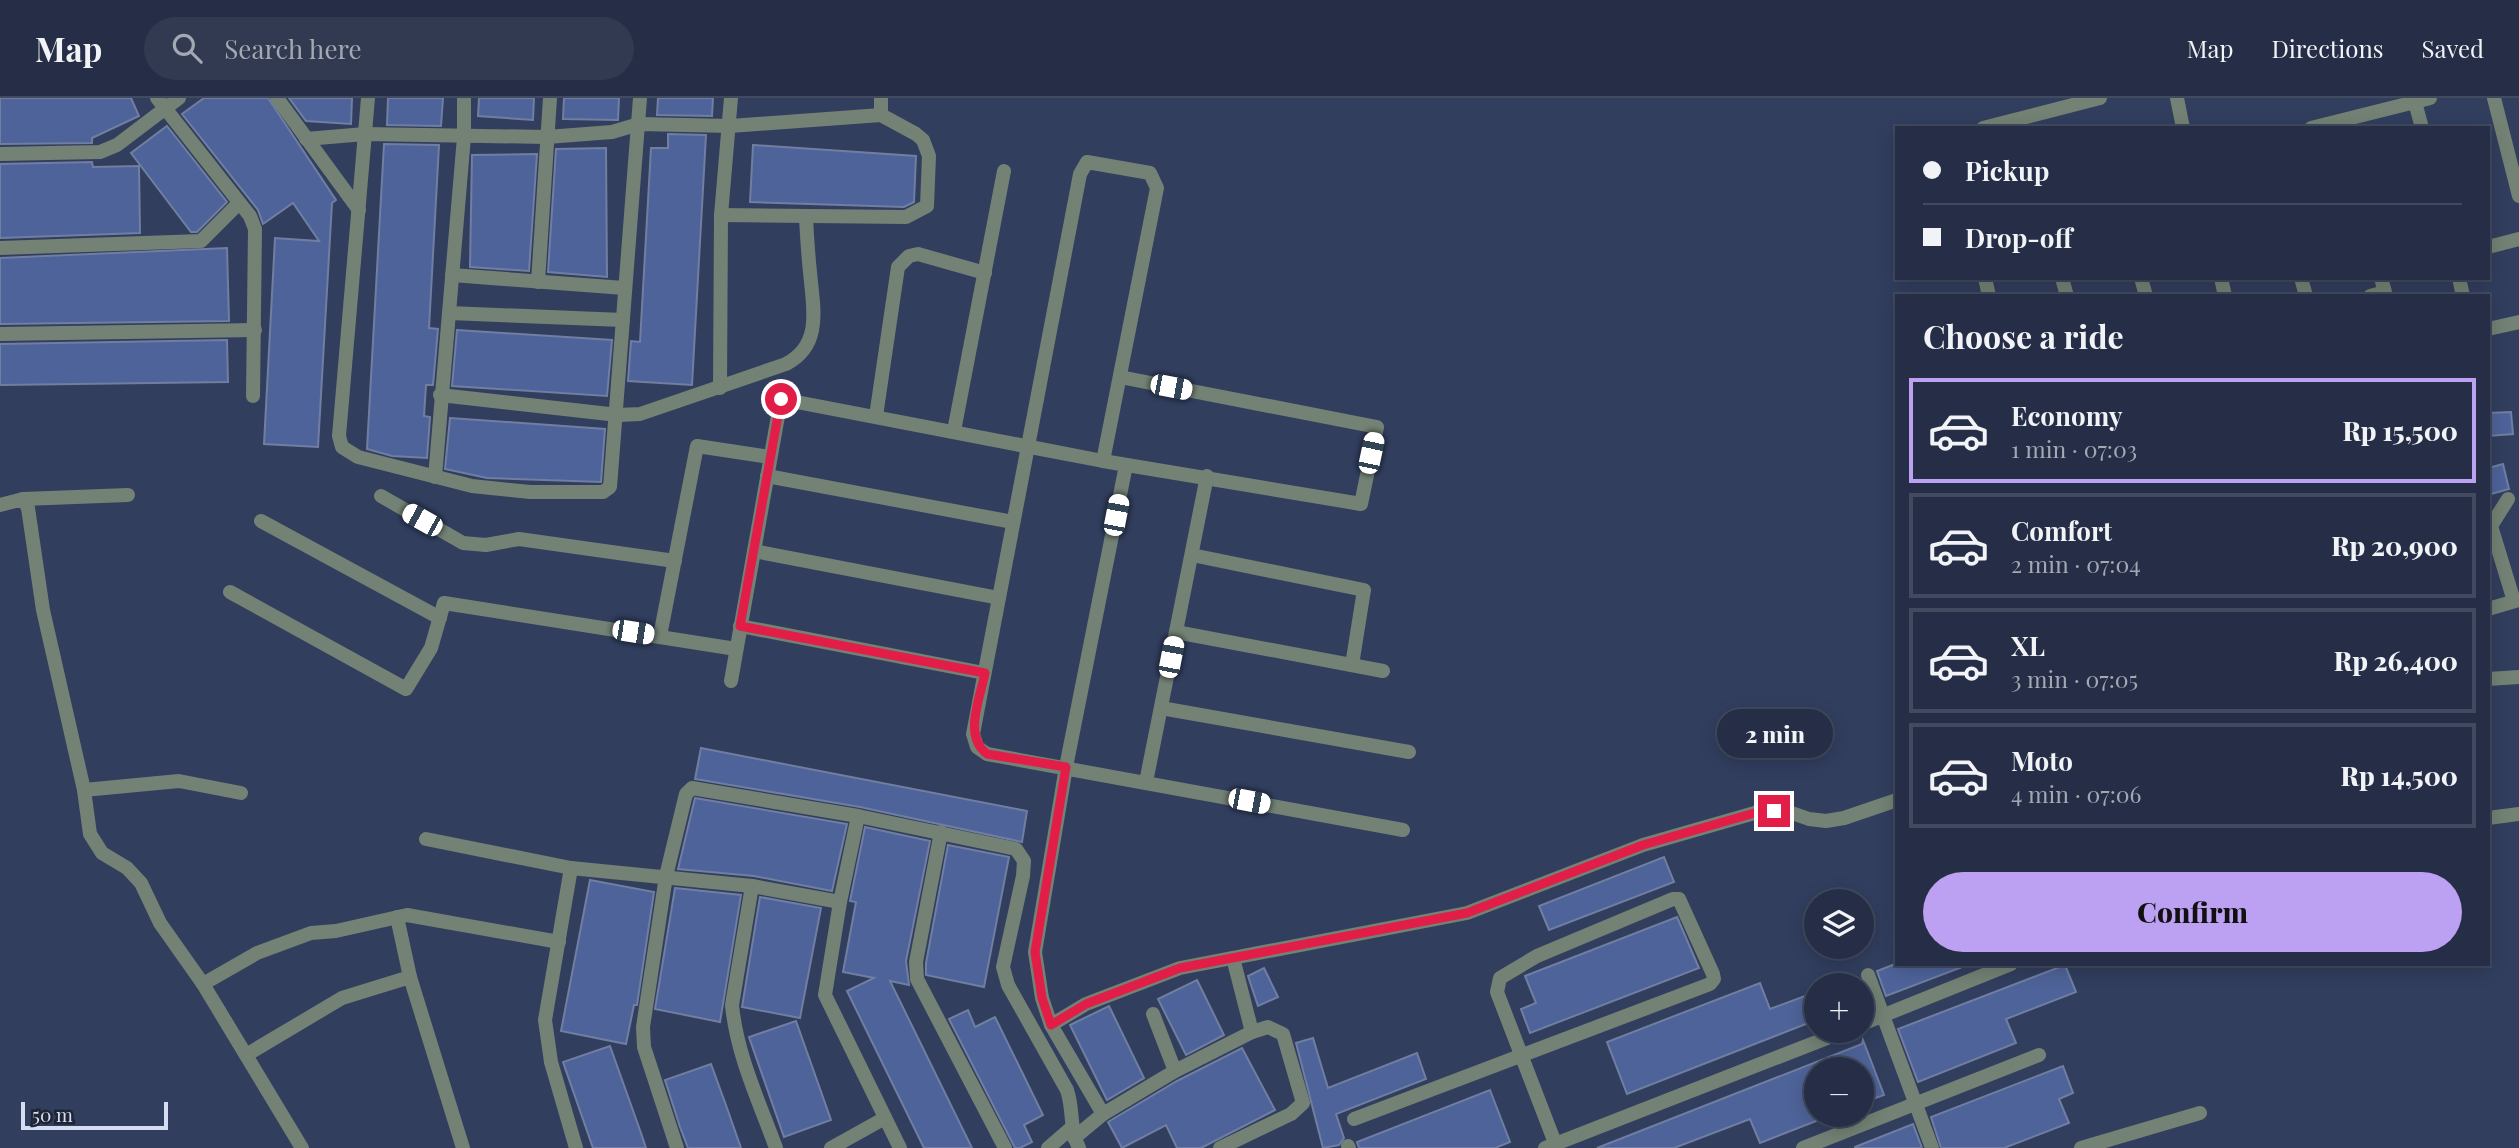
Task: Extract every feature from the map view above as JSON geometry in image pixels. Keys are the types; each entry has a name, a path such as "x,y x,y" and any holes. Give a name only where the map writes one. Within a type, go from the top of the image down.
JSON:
{"street":[{"path":"0,154 100,152 117,145 161,103 179,98"},
{"path":"368,98 339,436 342,447 358,457 472,486 530,492 603,492 610,487 618,415 624,288 640,98"},
{"path":"435,477 464,138 464,98"},
{"path":"538,282 550,98"},
{"path":"720,388 721,215 731,98"},
{"path":"881,98 881,115"},
{"path":"1991,126 2100,98"},
{"path":"2177,98 2183,126"},
{"path":"2339,124 2430,98"},
{"path":"2494,98 2519,196"},
{"path":"279,99 359,210"},
{"path":"2415,102 2421,126"},
{"path":"161,103 250,216 257,240 253,396"},
{"path":"306,139 365,134 464,138 547,137 612,132 639,124 730,126 881,115 916,134 927,148 928,206 906,217 721,215"},
{"path":"1103,461 1157,188 1153,177 1145,172 1087,162 1080,174 973,734 978,747 987,754 1403,830"},
{"path":"954,431 1004,171"},
{"path":"0,248 201,241 239,203"},
{"path":"440,395 618,415 659,410 786,364 803,352 808,344 815,312 806,218"},
{"path":"2490,246 2519,239"},
{"path":"876,416 898,267 918,254 985,273"},
{"path":"452,275 624,288"},
{"path":"2378,294 2385,292 2382,280"},
{"path":"449,313 623,320"},
{"path":"2490,328 2519,321"},
{"path":"0,334 255,330"},
{"path":"731,681 781,399 1103,461 1208,476 1361,504 1377,427 1120,377"},
{"path":"660,636 697,446 770,457"},
{"path":"1103,1114 1051,1025 1042,998 1035,952 1066,767 1126,465"},
{"path":"767,475 1013,522"},
{"path":"1146,782 1208,476"},
{"path":"0,505 23,499 128,495"},
{"path":"382,496 463,543 486,545 519,539 675,561"},
{"path":"23,499 28,508 43,610 84,790 90,834 109,859 127,868 141,883 160,923 203,984 302,1148"},
{"path":"2490,608 2516,601 2491,526 2508,499"},
{"path":"261,520 440,618"},
{"path":"754,551 999,598"},
{"path":"1192,555 1364,590 1352,665"},
{"path":"230,592 406,689 431,648 444,603 736,649"},
{"path":"740,626 985,673"},
{"path":"1176,632 1383,671"},
{"path":"2490,679 2519,677"},
{"path":"1161,708 1409,752"},
{"path":"84,790 179,780 241,793"},
{"path":"677,1148 644,1047 643,1027 666,876 686,794 692,788 858,816 1003,844 1016,849 1024,861 1003,967 1008,985 1067,1090 1073,1108 1074,1138"},
{"path":"1051,1025 1086,1004 1180,968 1467,913 1643,845 1758,812 1788,811 1809,819 1826,821 1844,818 1895,801"},
{"path":"2490,818 2519,814"},
{"path":"858,816 840,902 825,995 900,1148"},
{"path":"942,832 916,962 917,979 1005,1148"},
{"path":"426,839 570,868 752,886 840,902"},
{"path":"570,868 545,1020 547,1041 576,1148"},
{"path":"752,886 734,992 734,1023 737,1046 776,1148"},
{"path":"1354,1119 1523,1056 1710,984 1714,979 1713,974 1683,902 1673,899 1526,961 1500,978 1497,992 1523,1056 1553,1147 1815,1043"},
{"path":"203,984 257,953 311,933 336,931 407,915 559,942"},
{"path":"397,917 410,977 463,1148"},
{"path":"1233,958 1252,1032"},
{"path":"1874,1020 2006,966"},
{"path":"246,1055 342,998 410,977"},
{"path":"1874,990 1932,1148"},
{"path":"1153,1014 1175,1071"},
{"path":"1048,1148 1074,1138 1103,1114 1175,1071 1252,1032 1268,1027 1283,1034 1303,1104 1291,1114 1220,1148"},
{"path":"1803,1148 2039,1055"},
{"path":"2081,1148 2200,1113"},
{"path":"831,1148 885,1118"}],"building":[{"path":"0,98 131,98 139,116 92,138 92,143 0,144"},
{"path":"204,98 268,98 336,200 332,203 318,447 264,444 275,238 319,241 293,203 263,224 258,210 182,114"},
{"path":"289,98 352,98 351,124 306,121"},
{"path":"388,98 443,98 441,126 387,125"},
{"path":"479,98 534,98 533,120 478,116"},
{"path":"564,98 619,98 618,120 563,119"},
{"path":"658,98 713,98 712,116 657,115"},
{"path":"167,126 227,202 197,232 191,232 131,153"},
{"path":"668,134 706,135 692,385 628,381 631,341 640,342 651,148 668,148"},
{"path":"384,144 439,145 429,328 438,329 433,385 426,385 424,416 430,417 427,458 392,456 367,449"},
{"path":"753,145 916,156 914,202 904,207 750,202"},
{"path":"606,148 607,277 548,272 556,149"},
{"path":"537,154 529,271 470,267 472,155"},
{"path":"92,162 93,167 139,166 140,233 0,238 0,164"},
{"path":"227,248 229,321 0,324 0,258"},
{"path":"457,330 612,340 607,396 452,386"},
{"path":"227,340 228,382 0,385 0,344"},
{"path":"2511,412 2513,434 2490,436 2490,413"},
{"path":"450,418 605,429 601,482 487,478 445,469"},
{"path":"2503,464 2509,489 2491,494 2490,467"},
{"path":"701,748 1027,811 1022,842 860,807 695,779"},
{"path":"695,798 847,824 832,891 754,876 678,869"},
{"path":"865,827 930,841 906,961 909,985 890,981 972,1148 924,1148 847,991 874,978 843,972 856,902 850,901"},
{"path":"948,845 1009,857 984,987 926,975"},
{"path":"1664,857 1674,882 1549,930 1539,906"},
{"path":"590,880 654,892 637,1005 634,1005 626,1044 561,1031"},
{"path":"675,888 741,895 720,1022 655,1009"},
{"path":"760,897 821,908 800,1018 742,1007"},
{"path":"1677,917 1699,968 1530,1033 1521,1009 1536,1003 1525,976"},
{"path":"1895,964 1965,966 1886,996 1877,971"},
{"path":"2062,966 2065,966 2076,992 2006,1019 2016,1043 1918,1082 1898,1029"},
{"path":"1264,968 1278,997 1258,1006 1248,976"},
{"path":"1197,980 1224,1035 1186,1055 1158,999"},
{"path":"1760,983 1770,1009 1804,996 1804,1025 1627,1094 1607,1042"},
{"path":"1109,1006 1144,1078 1107,1100 1070,1025"},
{"path":"968,1010 975,1027 995,1017 1043,1115 1024,1125 1032,1142 1020,1148 1015,1148 949,1019"},
{"path":"796,1021 831,1120 784,1137 749,1037"},
{"path":"1313,1038 1328,1088 1417,1053 1426,1079 1336,1114 1344,1138 1339,1145 1323,1148 1296,1043"},
{"path":"1864,1043 1869,1057 1829,1057"},
{"path":"610,1046 646,1148 593,1148 563,1062"},
{"path":"1242,1048 1275,1110 1201,1148 1177,1148 1166,1125 1122,1148 1108,1122 1177,1081"},
{"path":"711,1064 741,1148 688,1148 680,1127 665,1080"},
{"path":"2063,1066 2073,1093 2059,1099 2069,1123 2004,1148 1941,1148 1931,1117"},
{"path":"1804,1067 1804,1126 1760,1143 1750,1119 1674,1148 1597,1148"},
{"path":"1874,1069 1884,1095 1874,1099"},
{"path":"1490,1090 1510,1142 1495,1148 1359,1148 1357,1142"},
{"path":"1913,1124 1922,1148 1855,1148 1855,1147"}],"route":[{"path":"781,399 740,626 985,673 973,734 978,747 987,754 1066,767 1035,952 1042,998 1051,1025 1072,1010 1180,968 1400,925 1432,922 1467,913 1643,845 1721,821 1774,811"}]}
